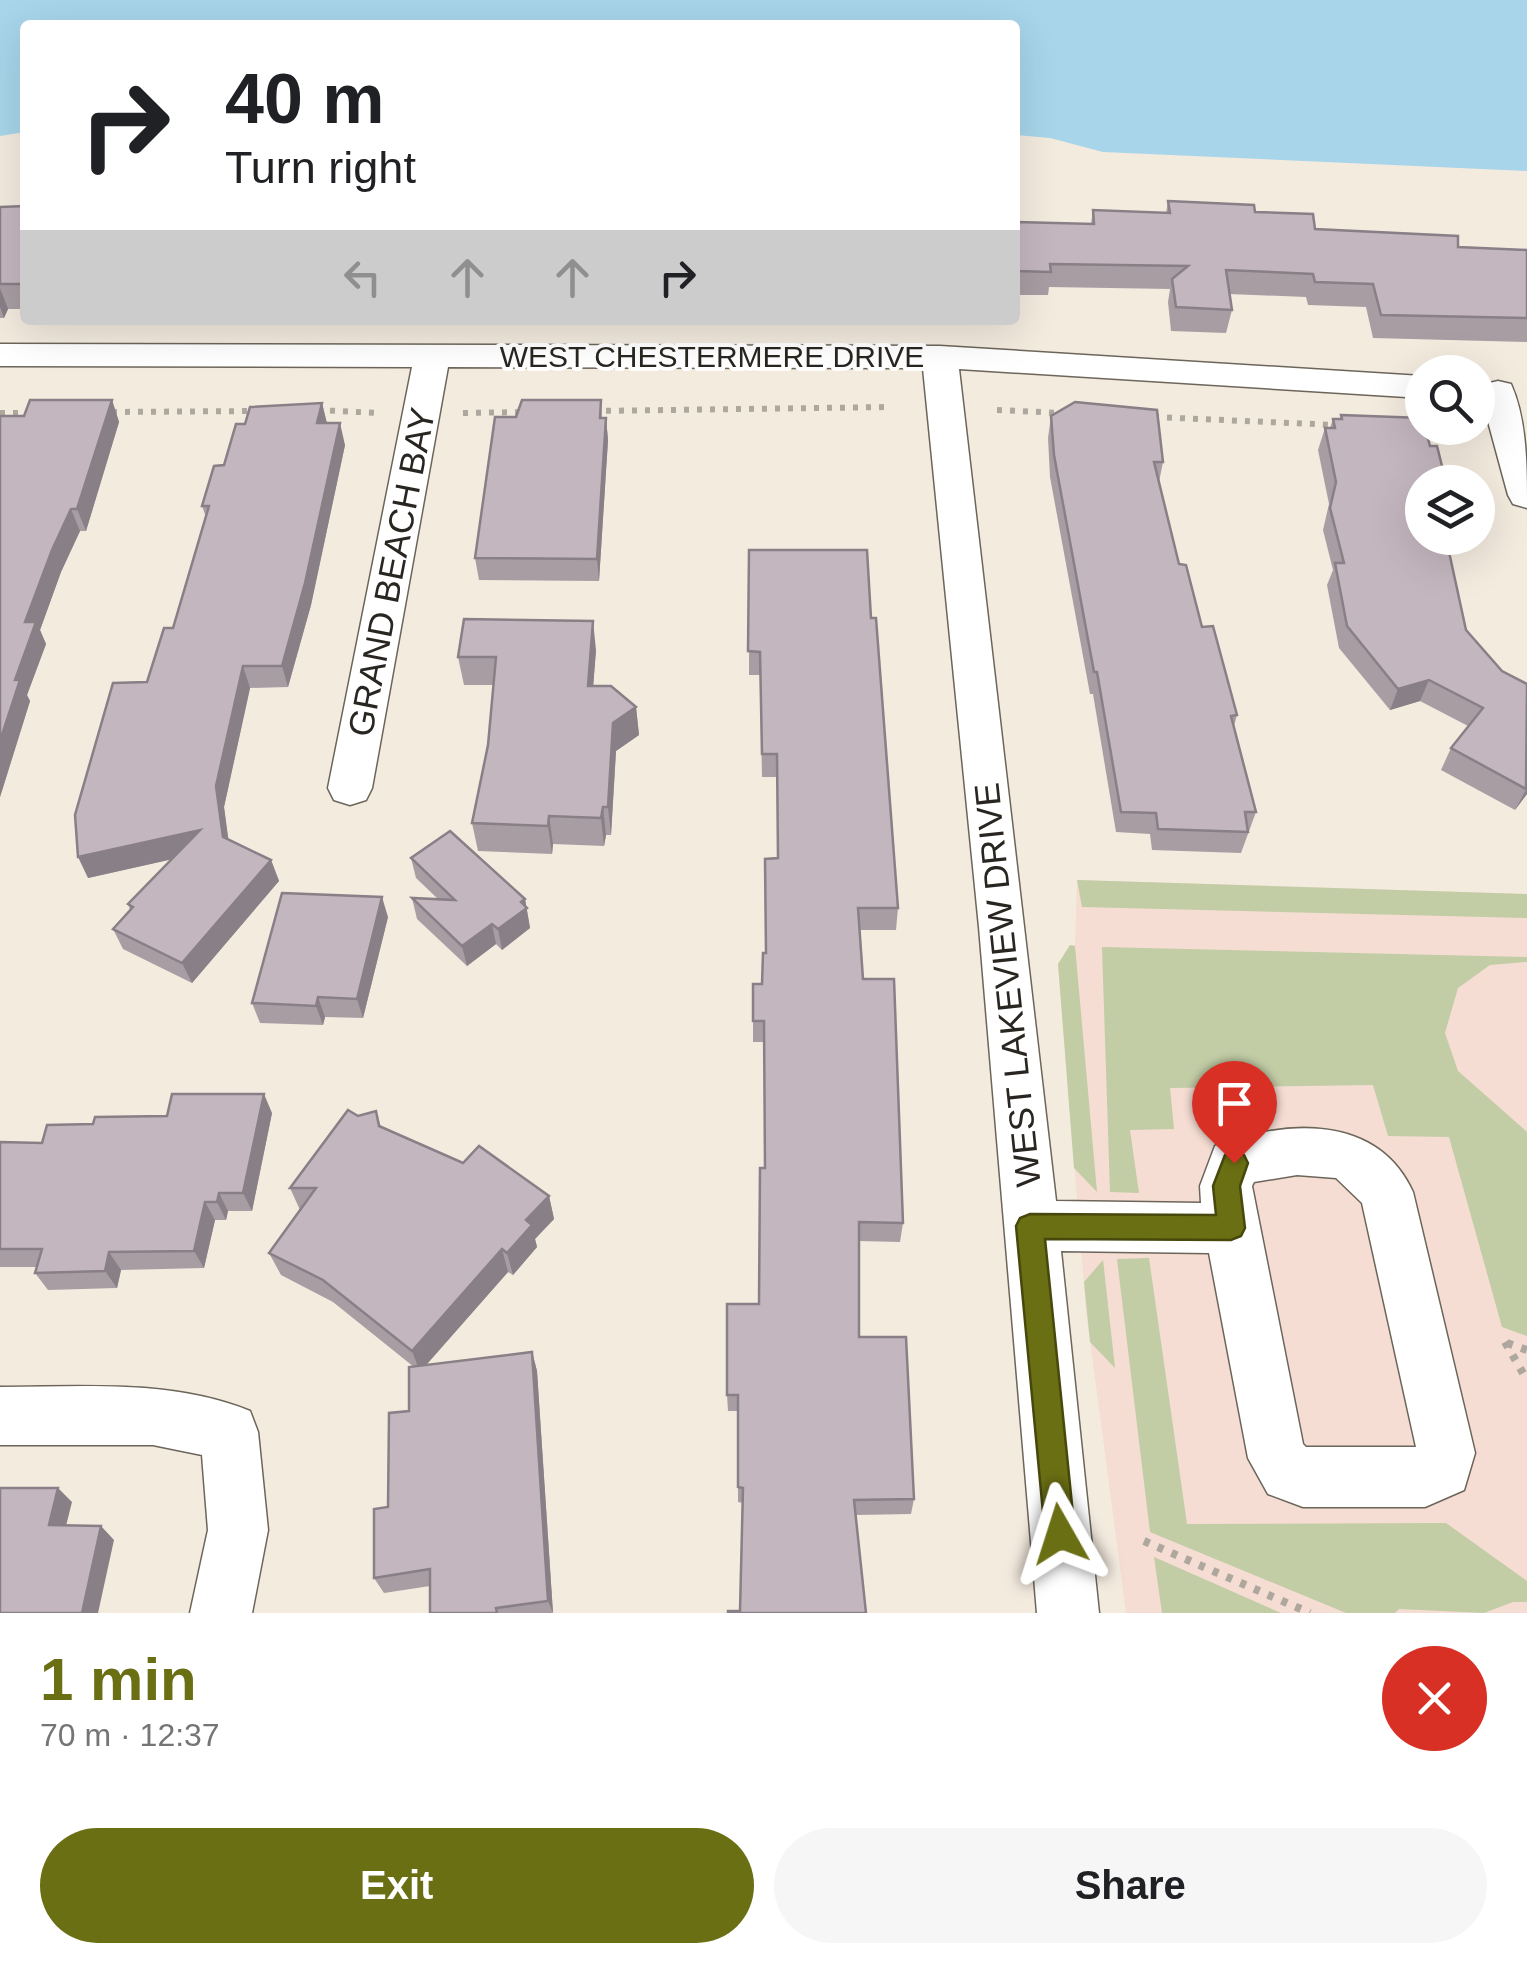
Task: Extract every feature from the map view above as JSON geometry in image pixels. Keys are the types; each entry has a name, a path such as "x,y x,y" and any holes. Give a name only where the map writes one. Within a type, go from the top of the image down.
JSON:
{"street":[{"name":"WEST CHESTERMERE DRIVE","path":"0,355 940,357 1405,386"},
{"name":"GRAND BEACH BAY","path":"350,788 432,356"},
{"name":"WEST LAKEVIEW DRIVE","path":"940,357 1003,927 1068,1613"},
{"path":"1501,392 1527,496"},
{"path":"1269,1152 1320,1152 1358,1162 1386,1192 1446,1453 1443,1469 1424,1477 1303,1477 1289,1473 1276,1458 1231,1228 1226,1186 1234,1163 1269,1152"},
{"path":"1030,1226 1231,1228"},
{"path":"0,1416 153,1416 229,1432 238,1530 221,1613"}],"path":[{"path":"592,411 892,408"},
{"path":"304,409 396,413"},
{"path":"97,412 269,410"},
{"path":"997,410 1076,413"},
{"path":"0,413 39,412"},
{"path":"452,413 532,412"},
{"path":"1135,416 1352,426"},
{"path":"1495,432 1510,433"},
{"path":"1527,1350 1506,1342 1527,1380"},
{"path":"1144,1541 1310,1613"}],"shaded area":[{"path":"1077,880 1527,894 1527,1613 1126,1613 1086,1310 1058,964 1070,945 1075,945"}],"green space":[{"path":"1077,880 1527,894 1527,918 1082,907"},
{"path":"1070,945 1075,946 1097,1192 1074,1168 1058,964"},
{"path":"1102,947 1527,957 1527,962 1490,965 1458,988 1445,1033 1458,1071 1527,1132 1527,1336 1502,1327 1449,1137 1388,1136 1373,1085 1170,1088 1174,1129 1130,1130 1139,1193 1110,1192"},
{"path":"1149,1258 1187,1524 1446,1523 1527,1581 1527,1602 1513,1602 1484,1613 1399,1609 1395,1613 1346,1613 1150,1532 1117,1259"},
{"path":"1103,1260 1115,1368 1090,1342 1084,1282"},
{"path":"1154,1557 1281,1613 1162,1613"}],"water":[{"path":"0,0 1527,0 1527,171 1103,152 1050,138 1020,135 1020,20 20,20 20,133 0,136"}],"building":[{"path":"1168,201 1254,205 1255,212 1313,214 1315,229 1458,236 1458,247 1527,250 1527,318 1381,315 1373,284 1315,282 1313,274 1226,270 1232,310 1176,307 1172,279 1188,266 1050,264 1051,272 1020,271 1020,222 1094,224 1093,210 1170,213"},
{"path":"20,206 20,284 0,284 0,207"},
{"path":"30,400 112,400 77,509 71,509 52,550 25,622 36,622 15,680 20,680 0,741 0,416 24,416"},
{"path":"522,400 601,400 600,418 606,418 597,559 475,558 495,417 516,417"},
{"path":"1075,402 1157,410 1163,462 1154,462 1179,564 1186,565 1202,627 1213,626 1237,715 1231,716 1256,812 1245,812 1248,832 1158,829 1156,813 1121,812 1054,455 1051,416"},
{"path":"322,403 317,423 340,423 305,583 282,666 243,666 216,786 223,837 271,860 182,963 113,929 133,907 128,904 200,830 78,857 75,815 113,683 147,682 164,628 173,628 209,506 202,506 214,466 224,465 236,424 245,424 250,407"},
{"path":"1341,415 1405,417 1405,445 1437,446 1442,465 1405,465 1405,555 1450,555 1466,630 1502,671 1527,684 1526,789 1451,748 1483,708 1429,680 1398,689 1347,626 1335,563 1344,563 1330,508 1336,482 1325,428 1335,428 1333,419 1342,419"},
{"path":"749,550 867,550 871,618 876,618 898,908 858,908 863,979 894,979 903,1223 859,1222 859,1337 906,1337 914,1499 854,1500 866,1613 728,1613 740,1611 743,1488 738,1487 738,1395 727,1395 727,1304 759,1304 760,1168 765,1168 764,1021 753,1021 753,984 762,984 766,953 765,859 778,858 777,754 762,754 760,652 748,651"},
{"path":"464,619 593,621 588,686 611,686 636,707 613,723 608,807 603,807 601,818 549,816 548,826 472,823 488,745 496,657 458,657"},
{"path":"450,831 525,899 521,902 527,908 498,929 492,924 462,946 412,898 455,900 411,858"},
{"path":"282,893 382,897 357,999 318,997 316,1006 252,1003"},
{"path":"172,1094 264,1094 243,1193 219,1193 217,1202 205,1202 194,1251 109,1252 105,1271 35,1273 42,1249 0,1249 0,1142 42,1143 47,1125 93,1124 95,1117 167,1116"},
{"path":"348,1110 358,1116 376,1111 379,1126 463,1163 479,1146 549,1196 526,1220 532,1225 507,1253 502,1249 412,1351 323,1280 269,1253 316,1188 290,1188"},
{"path":"532,1352 548,1601 496,1608 497,1613 430,1613 430,1569 374,1578 374,1509 388,1507 389,1413 409,1411 409,1367"},
{"path":"0,1488 58,1488 49,1525 101,1526 82,1613 0,1613"}],"route":[{"path":"1060,1534 1030,1226 1231,1228 1226,1186 1234,1163"}]}
